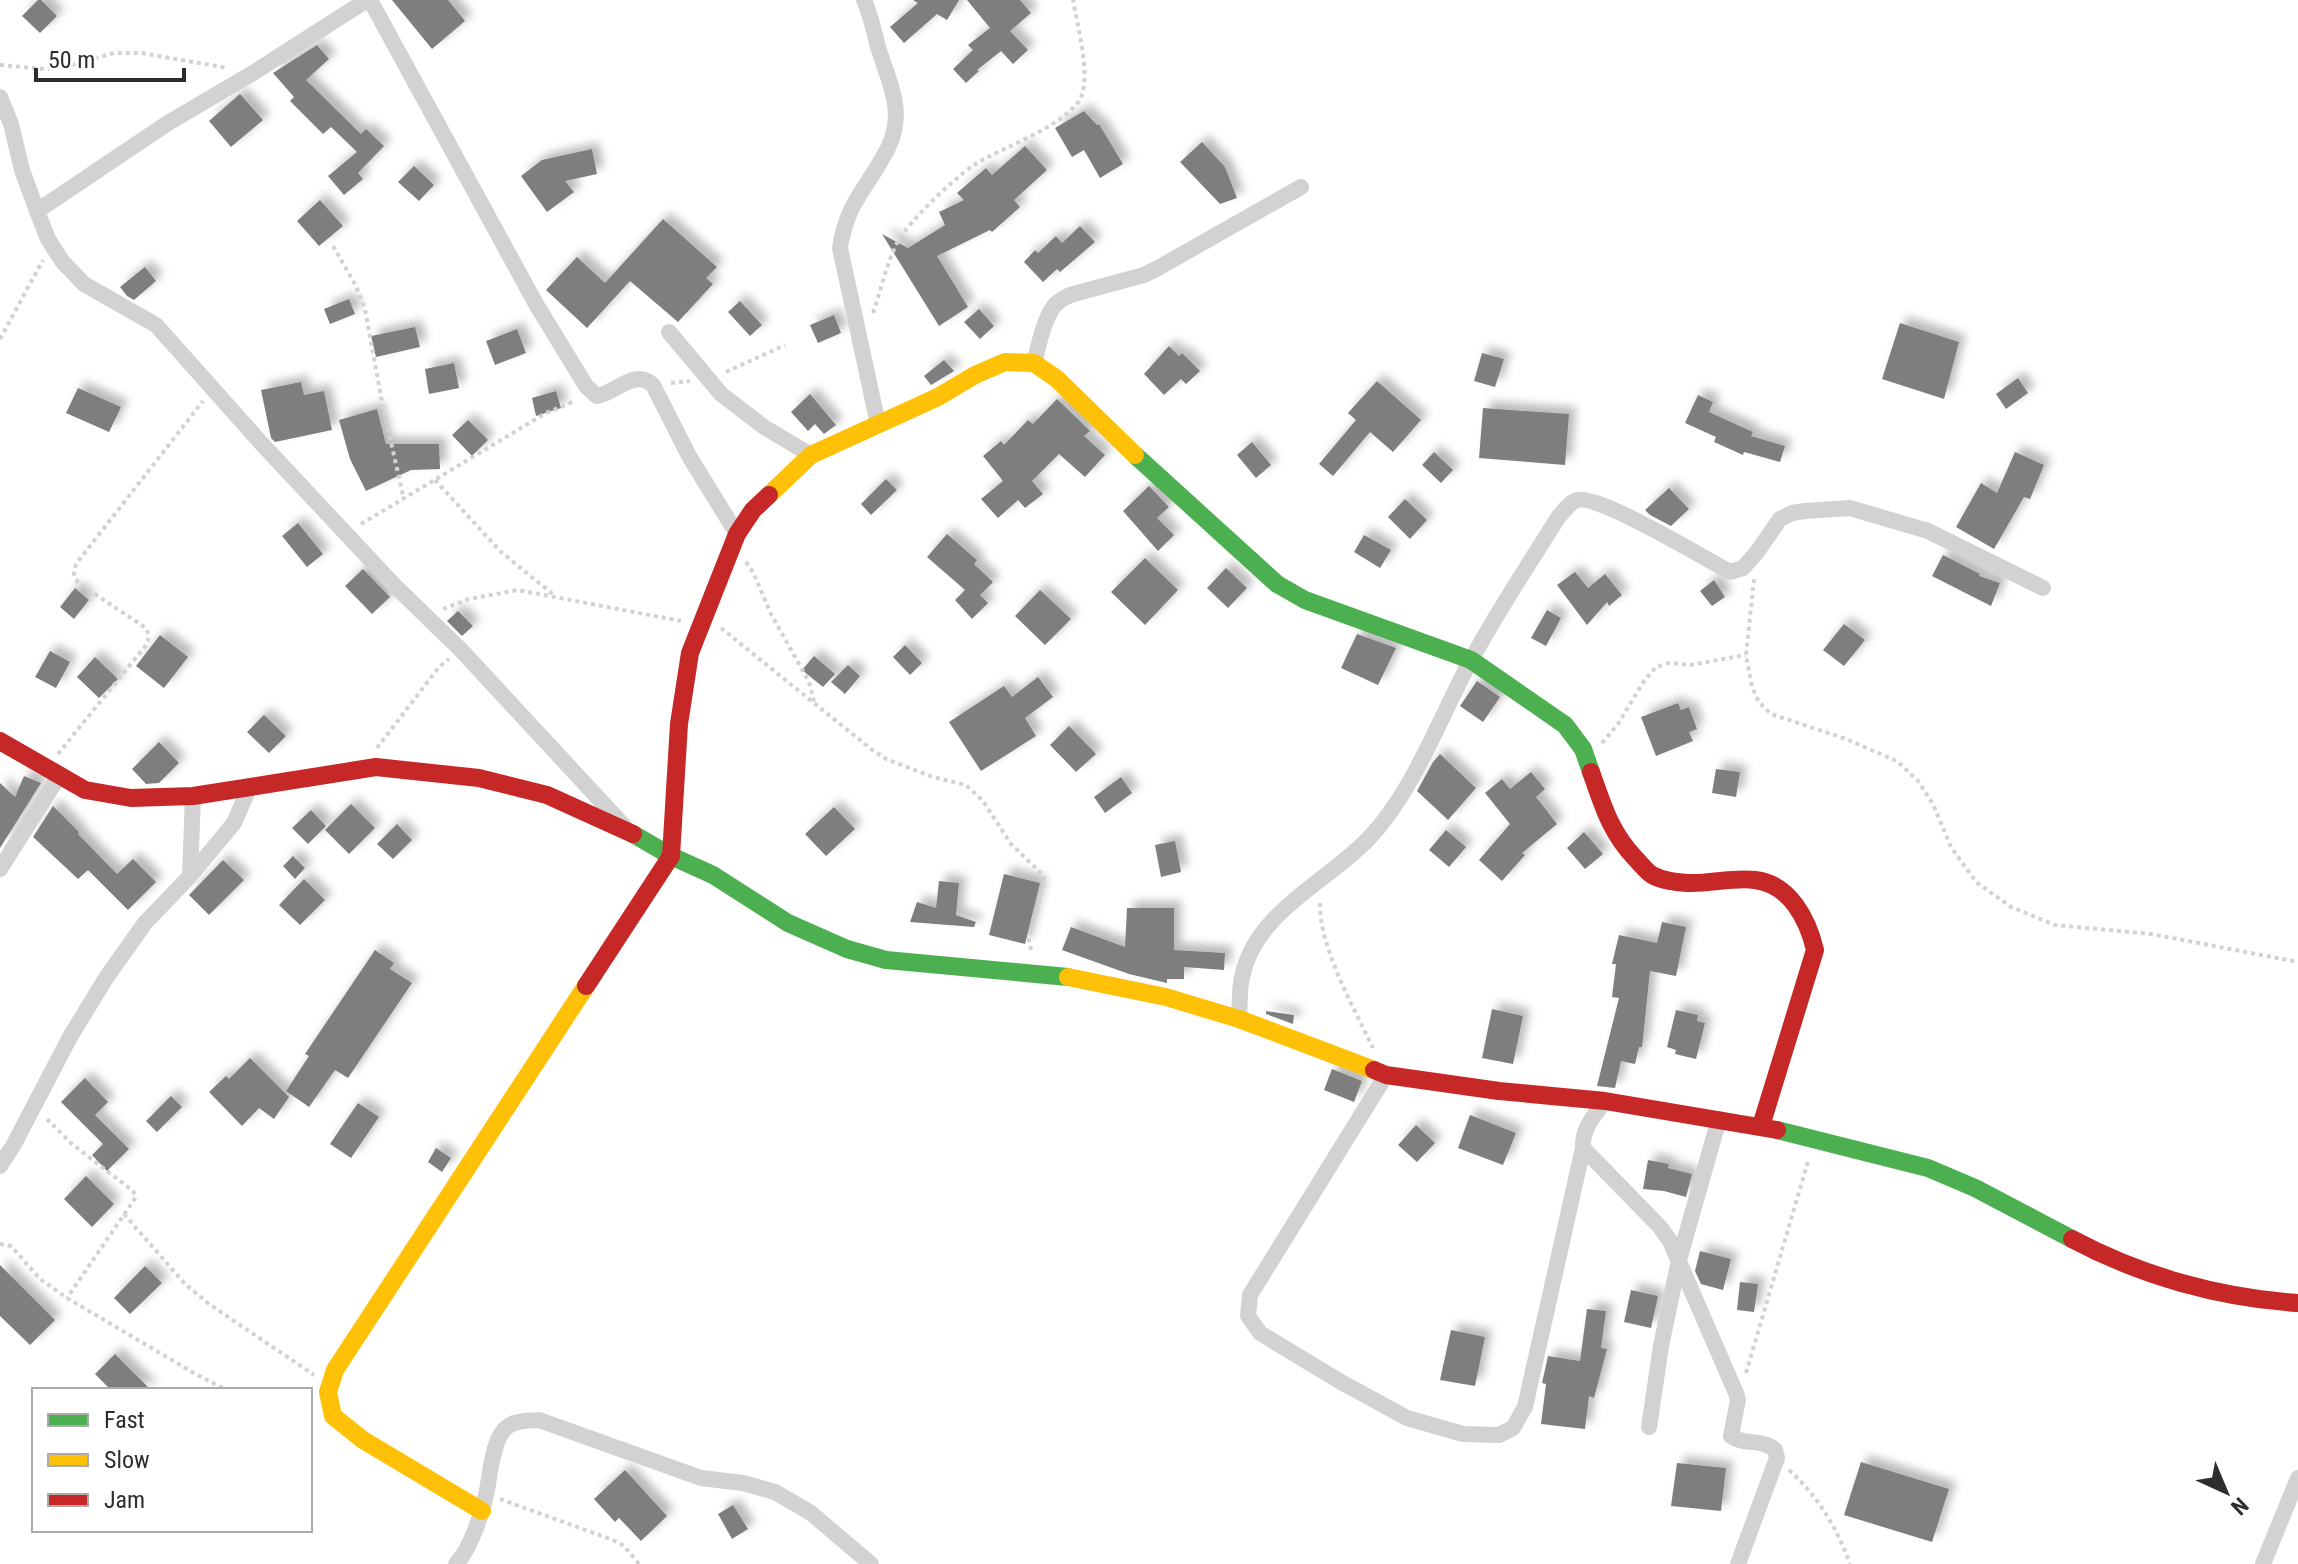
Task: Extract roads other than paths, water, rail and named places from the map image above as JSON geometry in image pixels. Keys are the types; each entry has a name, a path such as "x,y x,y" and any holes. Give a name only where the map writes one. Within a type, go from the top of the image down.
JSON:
{"street":[{"path":"37,211 168,123 368,0 536,304 592,394 605,395 626,382 638,379 647,380 653,385 735,539"},
{"path":"864,0 890,77 896,107 896,128 888,149 853,203 843,226 840,248 878,424"},
{"path":"0,97 37,211 62,261 84,284 156,325 346,533 461,650 628,831"},
{"path":"1034,363 1048,317 1060,300 1144,275 1301,187"},
{"path":"669,332 721,394 764,427 811,455"},
{"path":"484,1502 363,1440 333,1416 328,1392 335,1370 671,856 679,724 690,653 735,539 753,510 811,455 938,397 1005,362 1034,363 1057,379 1120,441 1277,584 1305,600 1471,660 1565,725 1583,749 1611,827 1622,844 1651,874 1668,881 1694,883 1756,880 1775,887 1787,896 1801,912 1815,950 1761,1126"},
{"path":"1239,1019 1242,978 1249,955 1263,932 1277,916 1338,868 1371,836 1392,809 1471,660 1559,516 1570,504 1578,500 1592,501 1634,519 1730,572 1743,568 1780,519 1792,513 1850,508 1928,531 2043,588"},
{"path":"0,741 85,790 131,798 193,796 376,767 479,778 547,795 628,831 671,856 713,875 788,923 847,949 886,960 1048,974 1166,997 1239,1019 1386,1075 1499,1091 1605,1101 1761,1126 1928,1168 1975,1188 2090,1249 2165,1279 2255,1300 2298,1303"},
{"path":"0,869 53,773"},
{"path":"0,1166 106,978 145,923 234,823 250,786"},
{"path":"190,876 193,796"},
{"path":"1386,1075 1250,1295 1248,1316 1260,1333 1341,1382 1407,1418 1463,1434 1499,1435 1513,1428 1525,1407 1583,1148 1582,1138 1605,1101"},
{"path":"1649,1427 1661,1346 1679,1260 1719,1119"},
{"path":"1583,1148 1660,1227 1679,1260 1738,1400 1731,1436 1739,1441 1763,1443 1775,1450 1777,1458 1738,1564"},
{"path":"456,1564 463,1557 484,1502 493,1455 503,1430 516,1422 539,1420 701,1478 743,1483 775,1492 811,1513 871,1564"},
{"path":"2263,1564 2298,1478"}]}
